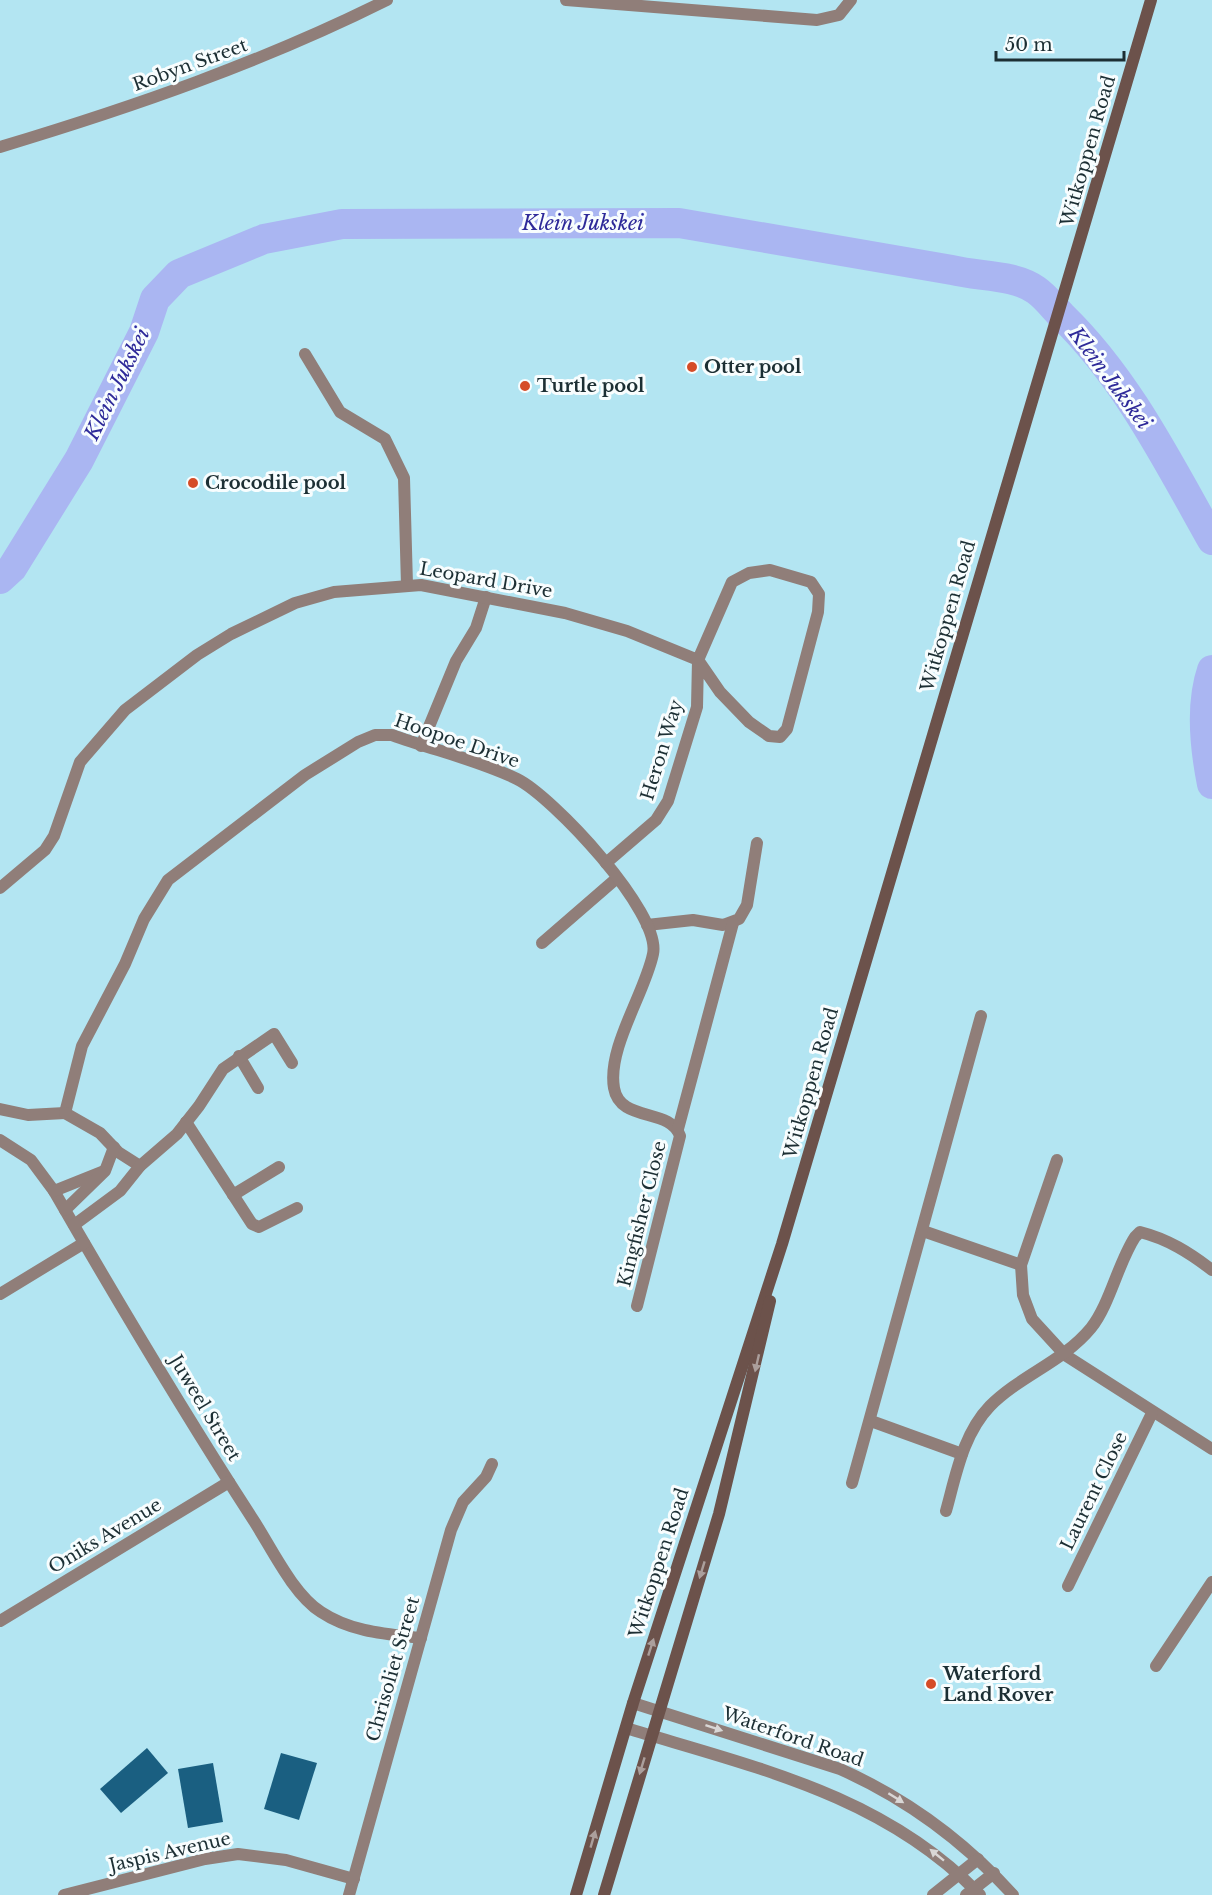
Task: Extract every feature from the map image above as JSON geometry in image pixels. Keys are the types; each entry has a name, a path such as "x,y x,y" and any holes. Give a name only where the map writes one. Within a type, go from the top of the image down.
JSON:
{"main road":[{"name":"Witkoppen Road","path":"576,1895 633,1702 782,1244 1151,0"},
{"name":"Witkoppen Road","path":"604,1895 724,1495 782,1244"}],"street":[{"name":"Robyn Street","path":"0,147 143,102 244,65 317,34 387,0"},
{"path":"566,0 817,20 839,15 851,0"},
{"path":"305,354 340,412 385,439 404,478 407,585"},
{"path":"781,571 811,582 819,594 818,612 787,729 780,737 769,736 749,722 720,692 698,660 729,587 739,577 749,573 781,571"},
{"name":"Leopard Drive","path":"0,888 45,850 58,826 76,770 91,748 124,710 197,655 269,613 295,603 351,590 422,585 583,618 627,631 698,660"},
{"path":"421,746 456,661 476,628 486,597"},
{"name":"Heron Way","path":"606,862 656,820 668,801 697,707 698,660"},
{"name":"Hoopoe Drive","path":"65,1113 82,1046 125,964 144,919 168,880 305,775 358,742 381,734 392,735 528,785 586,839 617,878 653,938 653,954 620,1045 614,1076 617,1096"},
{"path":"647,925 693,920 723,925 740,919 747,905 757,843"},
{"path":"542,943 617,878"},
{"path":"678,1129 733,923"},
{"path":"852,1483 871,1421 981,1016"},
{"path":"74,1225 120,1191 140,1166 186,1122 217,1075 239,1056 271,1034 277,1036 292,1063"},
{"path":"239,1056 258,1088"},
{"name":"Kingfisher Close","path":"617,1096 628,1108 666,1121 678,1129 680,1136 678,1152 637,1306"},
{"path":"0,1109 28,1115 65,1113 100,1133 114,1147 140,1166"},
{"path":"186,1122 255,1226 297,1208"},
{"name":"Juweel Street","path":"0,1140 31,1160 54,1191 229,1482 309,1603 346,1625 368,1631 421,1638"},
{"path":"65,1210 105,1171 114,1147"},
{"path":"1057,1160 1021,1265 1023,1295 1032,1319 1065,1355 1152,1413 1212,1449"},
{"path":"233,1195 279,1167"},
{"path":"54,1191 105,1171"},
{"path":"923,1231 1021,1265"},
{"path":"946,1511 962,1454 972,1431 991,1406 1022,1382 1065,1355 1093,1326 1131,1243 1140,1232 1179,1246 1212,1270"},
{"path":"0,1294 84,1243"},
{"name":"Laurent Close","path":"1068,1586 1152,1413"},
{"path":"871,1421 962,1454"},
{"name":"Chrisoliet Street","path":"349,1895 455,1518 463,1502 486,1477 492,1464"},
{"name":"Oniks Avenue","path":"0,1621 229,1482"},
{"path":"1156,1666 1212,1582"},
{"name":"Waterford Road","path":"633,1702 840,1769 863,1780 913,1809 994,1873 1013,1895"},
{"path":"626,1728 846,1800 907,1833 959,1875 973,1893 994,1873"},
{"name":"Jaspis Avenue","path":"64,1895 205,1859 237,1854 286,1860 354,1879"},
{"path":"933,1895 978,1860"}],"building":[{"path":"147,1748 168,1773 121,1813 100,1789"},
{"path":"281,1753 317,1763 299,1820 264,1809"},
{"path":"213,1763 223,1822 188,1828 178,1769"}],"waterway":[{"name":"Klein Jukskei","path":"0,579 12,568 79,460 144,332 155,299 179,274 264,239 342,224 679,223 1017,281 1043,296 1107,367 1145,422 1212,540"},
{"name":"Klein Jukskei","path":"1212,670 1205,712 1207,756 1212,784"}],"place":[{"name":"Otter pool","path":"692,367"},
{"name":"Turtle pool","path":"525,386"},
{"name":"Crocodile pool","path":"193,483"},
{"name":"Waterford Land Rover","path":"931,1684"}]}
